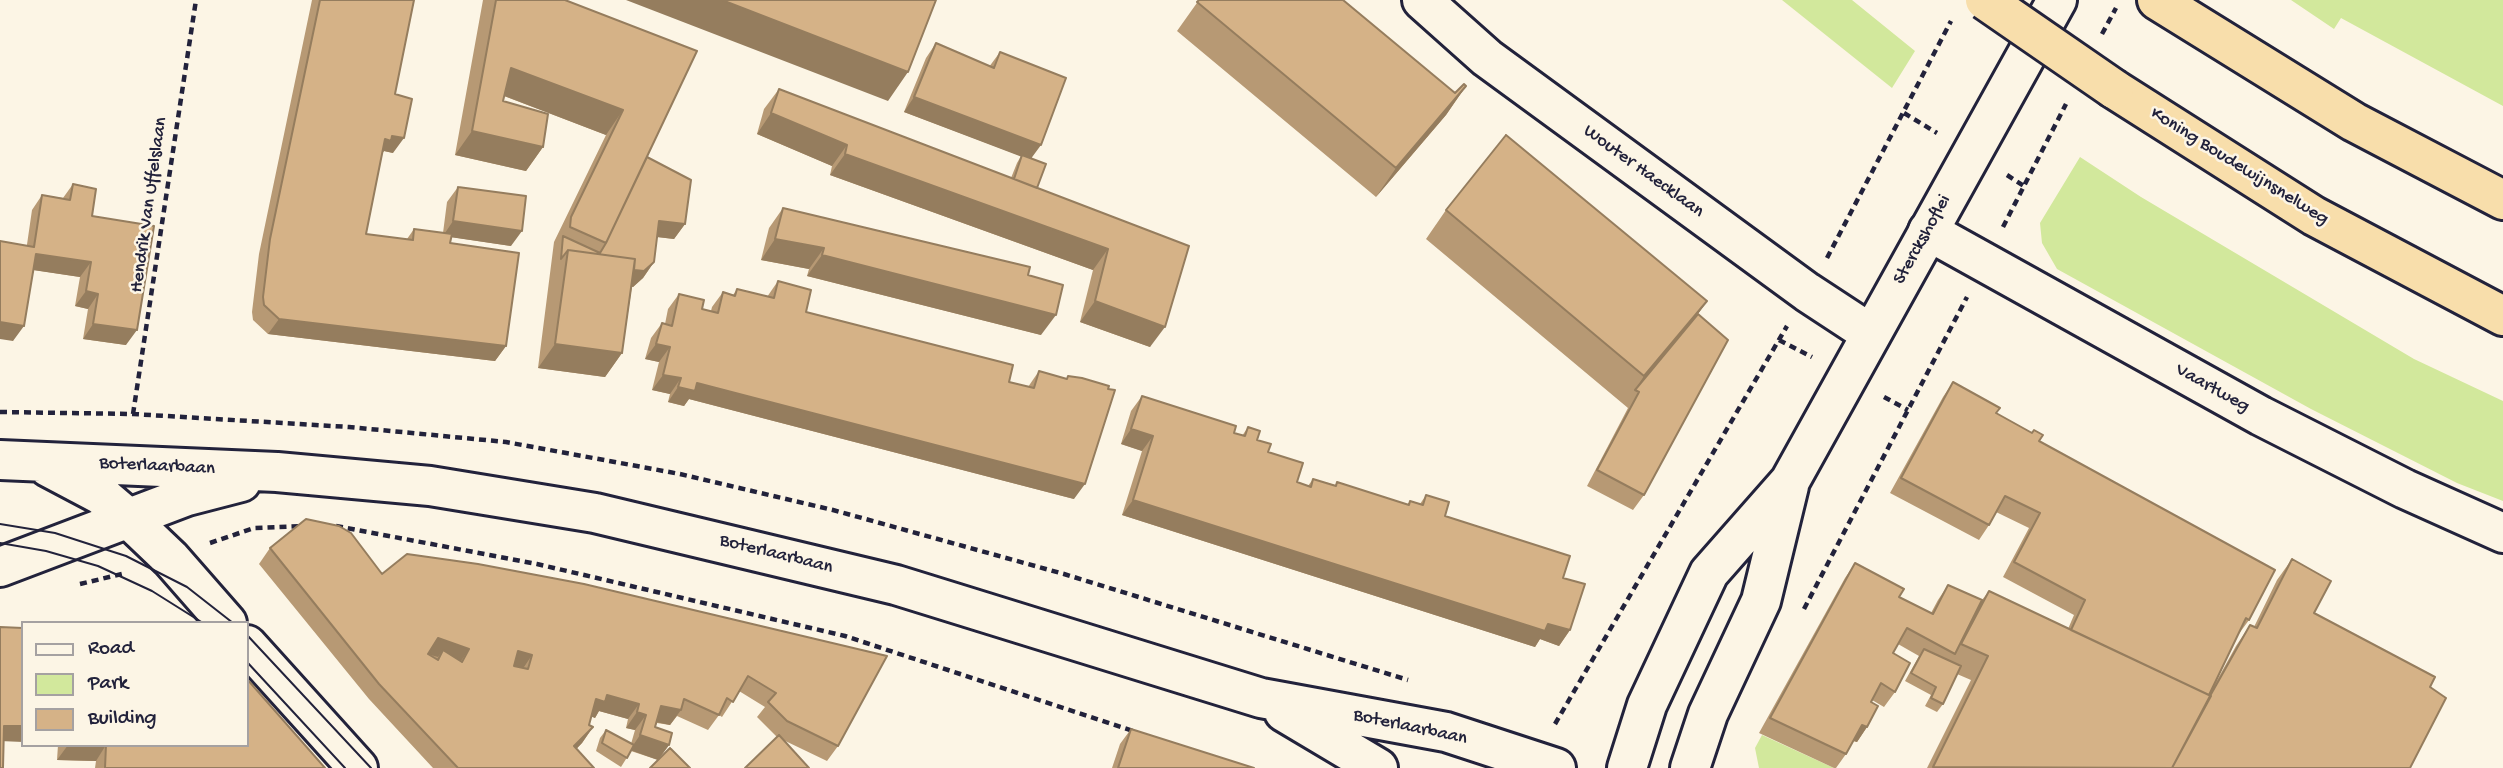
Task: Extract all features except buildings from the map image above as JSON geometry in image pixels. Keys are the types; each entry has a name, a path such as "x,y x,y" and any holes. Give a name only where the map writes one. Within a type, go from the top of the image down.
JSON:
{"highway":[{"path":"2158,1 2354,122 2503,200"},
{"name":"Koning Boudewijnsnelweg","path":"1971,6 2114,89 2314,216 2503,316"}],"street":[{"name":"Wouter Haecklaan","path":"1422,0 1487,58 1807,292 1871,334"},
{"name":"Sterckshoflei","path":"1627,768 1647,705 1709,573 1790,481 2057,0"},
{"name":"Vaartweg","path":"1928,231 2268,419 2405,489 2503,533"},
{"name":"Boterlaarbaan","path":"0,460 277,472 457,490 595,513 896,585 1261,698 1446,732 1556,768"},
{"path":"37,461 101,495 171,559 225,621"},
{"name":"Boterlaarbaan","path":"0,567 187,496 277,472"},
{"name":"Sterckshoflei","path":"1690,768 1708,714 1761,601 1790,481"},
{"path":"248,646 358,768"},
{"name":"Boterlaarbaan","path":"1261,698 1378,768"}],"path":[{"name":"Hendrik Van Uffelslaan","path":"133,414 196,0"},
{"path":"1807,292 1971,6"},
{"path":"1799,618 1985,264"},
{"path":"1554,726 1779,340"},
{"path":"66,587 171,559 234,533 254,528 311,526"},
{"path":"323,526 537,564 845,636 1136,732"}],"green space":[{"path":"1782,0 1852,0 1915,51 1892,88"},
{"path":"2291,0 2503,0 2503,106 2341,18 2334,29"},
{"path":"2080,157 2141,197 2414,359 2503,401 2503,501 2457,483 2311,409 2057,269 2042,243 2040,223"},
{"path":"1762,735 1834,768 1759,768 1755,748"}],"tram line":[{"path":"0,524 55,533 126,556 187,587 230,621"},
{"path":"0,543 46,551 98,566 152,591 200,621"},
{"path":"248,636 371,768"},
{"path":"248,663 345,768"}]}
